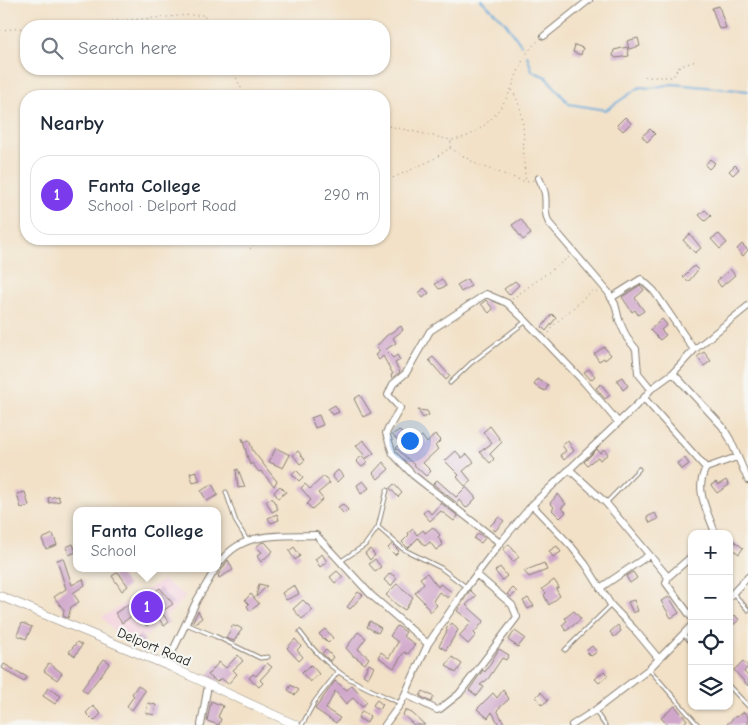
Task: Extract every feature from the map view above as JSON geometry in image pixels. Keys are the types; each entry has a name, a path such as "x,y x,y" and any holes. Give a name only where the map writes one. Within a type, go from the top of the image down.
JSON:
{"street":[{"path":"544,36 589,0"},
{"path":"539,178 546,196 545,214 549,223 576,252 610,295 615,304 618,320 627,338 636,349 638,373 651,389"},
{"path":"610,295 641,279 654,291 694,350"},
{"path":"500,543 413,474 393,454 386,433 400,408 388,395 393,384 406,373 430,331 486,294 507,304 545,340 618,422"},
{"path":"384,725 406,694 428,644 476,574 532,505 644,398 651,389 673,373 694,350 748,306"},
{"path":"673,373 722,426 730,439 748,480"},
{"path":"644,398 706,468"},
{"path":"714,530 701,495 701,477 706,468 737,457"},
{"path":"569,469 606,503 668,577"},
{"path":"532,505 571,546 586,565 611,605 660,660"},
{"path":"221,561 224,555 247,540 316,535 371,595 428,644"},
{"path":"600,588 649,555"},
{"path":"688,560 668,577 666,584 688,613"},
{"path":"166,665 215,572"},
{"path":"406,694 437,710 440,709 459,694 517,617 512,605 476,574"},
{"path":"733,593 748,577"},
{"name":"Delport Road","path":"0,596 166,665 296,725"},
{"path":"572,725 660,660 688,629"},
{"path":"201,725 208,685"}],"lane":[{"path":"450,383 471,363 526,321"},
{"path":"606,503 639,469"},
{"path":"341,562 365,545 378,528 387,490"},
{"path":"226,492 236,522 247,540"},
{"path":"378,528 403,549 441,568 466,588"},
{"path":"733,597 748,610"},
{"path":"565,650 611,605"},
{"path":"186,624 260,658 268,657"},
{"path":"300,632 328,665 359,685 401,703"},
{"path":"683,633 688,639"},
{"path":"649,669 698,725"},
{"path":"302,725 315,701 338,672"},
{"path":"733,690 748,706"},
{"path":"594,710 605,725"}],"path":[{"path":"128,20 205,15 205,20"},
{"path":"0,30 20,28"},
{"path":"390,126 451,140 461,139 481,129 505,101 528,49 544,36"},
{"path":"645,76 673,77 678,67 696,62"},
{"path":"235,75 242,90"},
{"path":"511,89 516,95 523,116 526,182"},
{"path":"390,179 432,160 450,148 451,140"},
{"path":"450,148 478,165 526,182 539,178"},
{"path":"250,249 254,245"},
{"path":"507,304 576,252"},
{"path":"545,340 555,324 592,291 610,295"}],"shaded area":[{"path":"163,580 186,596 147,636 118,636 102,617"}],"building":[{"path":"719,6 726,28 719,29 712,8"},
{"path":"638,38 640,46 629,49 627,41"},
{"path":"575,45 583,48 581,55 573,52"},
{"path":"627,47 629,56 616,58 613,56 614,50"},
{"path":"625,117 631,123 623,131 617,125"},
{"path":"650,129 655,134 647,142 642,136"},
{"path":"710,159 715,163 709,169 705,165"},
{"path":"735,165 739,169 733,175 729,171"},
{"path":"705,210 711,216 705,221 699,215"},
{"path":"521,219 531,234 523,240 512,225"},
{"path":"690,234 701,248 695,253 683,240"},
{"path":"719,234 727,243 720,249 711,239"},
{"path":"742,244 748,250 743,256 737,249"},
{"path":"694,266 698,270 688,282 683,277"},
{"path":"730,269 735,275 721,287 717,281"},
{"path":"442,279 446,286 439,289 435,284"},
{"path":"467,279 471,286 461,292 457,285"},
{"path":"515,281 519,285 509,295 504,289"},
{"path":"640,285 644,290 635,298 644,311 638,315 635,310 632,312 622,297"},
{"path":"424,288 429,293 423,298 419,293"},
{"path":"486,300 493,309 489,313 481,304"},
{"path":"552,314 556,318 546,331 542,327"},
{"path":"662,319 667,325 661,330 666,335 660,340 650,330"},
{"path":"401,326 403,330 393,338 396,343 385,350 393,358 397,355 400,360 395,363 400,372 392,378 391,375 393,374 383,356 379,360 375,355 380,351 376,347 386,336"},
{"path":"604,347 611,355 605,360 604,358 599,361 594,354"},
{"path":"704,352 711,361 704,366 697,357"},
{"path":"433,357 450,376 446,380 429,360"},
{"path":"589,369 595,376 591,380 584,372"},
{"path":"622,377 628,386 623,390 617,380"},
{"path":"537,379 548,385 545,391 534,385"},
{"path":"601,384 610,395 605,399 596,388"},
{"path":"360,395 371,413 363,417 354,399"},
{"path":"335,405 339,412 332,415 328,409"},
{"path":"418,410 427,411 429,415 423,418"},
{"path":"319,415 323,425 315,428 311,418"},
{"path":"490,426 502,442 490,454 494,459 490,463 480,452 492,443 483,432"},
{"path":"399,430 412,444 422,436 427,443 435,434 441,440 435,446 438,449 423,463 431,471 426,476 396,448 401,443 392,435"},
{"path":"242,438 245,442 249,440 253,451 277,481 274,486 252,463 250,465"},
{"path":"363,440 374,453 367,458 356,446"},
{"path":"568,441 574,451 564,460 560,455 566,451 562,445"},
{"path":"276,448 290,455 283,468 269,462"},
{"path":"597,449 600,453 604,449 608,454 600,460 598,457 587,465 584,462"},
{"path":"298,451 305,460 300,464 293,455"},
{"path":"456,451 462,458 467,454 474,462 463,471 471,481 465,486 457,477 459,475 445,461"},
{"path":"362,456 368,462 362,467 356,461"},
{"path":"685,458 689,464 681,470 677,463"},
{"path":"383,462 389,469 378,479 373,473"},
{"path":"238,469 245,487 238,488 236,470"},
{"path":"296,470 303,477 299,481 292,474"},
{"path":"338,470 343,476 337,482 332,476"},
{"path":"196,471 200,481 193,483 190,473"},
{"path":"324,476 330,483 318,493 323,499 312,509 307,504 311,500 301,488 305,484 310,489"},
{"path":"437,480 456,497 466,487 476,498 466,508 459,500 457,503 433,484"},
{"path":"726,480 729,485 717,493 711,485 716,482 718,485"},
{"path":"363,481 369,488 361,494 357,485"},
{"path":"212,484 218,495 207,501 201,491"},
{"path":"394,484 402,493 398,497 390,488"},
{"path":"280,486 286,492 278,498 274,492"},
{"path":"25,492 29,506 21,508 17,494"},
{"path":"558,494 566,504 561,508 566,512 560,518 552,510 554,507 550,503"},
{"path":"58,496 60,501 49,503 48,498"},
{"path":"272,498 278,509 272,512 266,501"},
{"path":"441,503 458,516 454,521 441,511 430,521 423,513 427,509 431,514"},
{"path":"343,504 348,510 344,514 338,507"},
{"path":"655,513 658,519 650,523 647,517"},
{"path":"277,514 279,520 271,523 268,518"},
{"path":"499,517 504,521 495,531 490,526"},
{"path":"433,527 440,535 438,537 443,545 436,550 430,542 425,546 418,538 408,548 402,542 413,529 417,535 423,530 425,533"},
{"path":"478,533 485,538 481,543 474,539"},
{"path":"53,534 57,545 46,549 42,539"},
{"path":"734,541 743,548 739,554 733,549"},
{"path":"265,542 273,551 261,562 257,556 262,552 256,547"},
{"path":"73,544 73,553 69,555 66,547"},
{"path":"392,544 399,551 395,555 388,548"},
{"path":"509,544 519,557 513,562 503,549"},
{"path":"557,546 561,552 553,557 549,551"},
{"path":"294,547 300,556 295,560 289,551"},
{"path":"370,549 375,555 370,560 365,553"},
{"path":"322,554 327,562 320,567 315,559"},
{"path":"63,558 72,585 83,579 85,585 73,593 79,602 71,607 68,618 63,616 64,610 54,597 66,589 57,560"},
{"path":"375,559 381,567 375,571 369,564"},
{"path":"228,560 233,570 219,578 218,575"},
{"path":"544,563 547,570 529,577 524,571"},
{"path":"500,567 507,576 502,580 495,571"},
{"path":"337,571 343,577 335,583 330,577"},
{"path":"118,572 128,586 122,591 112,576"},
{"path":"633,572 637,578 630,583 626,576"},
{"path":"390,573 397,578 391,586 384,580"},
{"path":"427,573 438,587 440,584 452,592 448,598 439,592 433,601 437,605 431,612 415,593 424,583 420,578"},
{"path":"554,580 559,587 556,589 560,596 549,605 544,595 546,593 542,589"},
{"path":"259,584 267,586 256,597"},
{"path":"397,584 413,597 405,610 386,595"},
{"path":"294,585 299,594 286,600 282,593"},
{"path":"160,588 173,604 161,612 169,622 164,626 156,615 147,626 133,615 122,623 115,613 134,601 142,613 155,604 149,596"},
{"path":"513,588 517,592 511,597 507,594"},
{"path":"470,590 476,596 466,605 484,621 468,644 459,636 472,622 457,611"},
{"path":"358,592 363,595 350,609 347,607"},
{"path":"251,594 259,604 250,611 247,606 249,604 245,600"},
{"path":"669,597 679,613 671,618 661,601"},
{"path":"528,598 534,606 528,609 523,601"},
{"path":"303,600 313,610 302,619 293,609"},
{"path":"634,600 638,611 633,613 628,602"},
{"path":"198,611 202,618 194,624 192,623"},
{"path":"574,611 581,619 566,631 562,625 567,621 565,618"},
{"path":"735,615 739,620 733,625 733,620"},
{"path":"370,621 381,628 378,633 367,627"},
{"path":"22,623 32,627 26,639 17,635"},
{"path":"452,623 458,630 446,650 439,646 447,631 446,629"},
{"path":"233,625 242,629 234,641 226,638"},
{"path":"618,625 621,631 614,637 610,632"},
{"path":"397,626 406,632 403,636 415,644 408,654 404,652 394,668 378,657 381,652 389,658 398,642 390,636"},
{"path":"325,629 333,638 328,643 319,634"},
{"path":"515,631 525,638 518,647 508,640"},
{"path":"358,632 366,638 358,649 369,658 365,664 354,657 346,648"},
{"path":"140,635 145,640 141,645 135,639"},
{"path":"295,639 301,646 297,650 303,657 299,661 287,648"},
{"path":"77,642 82,645 75,656 69,652"},
{"path":"592,646 597,652 591,656 586,651"},
{"path":"499,649 509,655 506,660 502,658 488,679 480,685 484,687 477,696 469,690 483,670 485,672"},
{"path":"326,650 333,657 330,661 322,653"},
{"path":"238,655 243,661 233,670 237,674 228,684 221,678 217,682 208,675 219,662 226,668"},
{"path":"452,657 462,664 456,673 446,665"},
{"path":"104,659 110,663 87,693 82,689"},
{"path":"743,661 748,666 744,672 748,676 748,686 734,670"},
{"path":"49,663 62,673 57,680 44,671"},
{"path":"267,663 272,667 260,680 263,683 259,687 249,678 253,674 256,676"},
{"path":"4,664 27,677 24,682 2,668"},
{"path":"369,664 374,667 368,678 363,675"},
{"path":"311,665 319,674 310,682 302,673"},
{"path":"604,671 608,675 599,683 595,679"},
{"path":"335,681 347,690 352,685 367,702 362,707 353,698 346,704 335,691 326,709 340,718 336,723 315,709"},
{"path":"138,685 145,691 132,710 127,706 134,696 132,694"},
{"path":"291,685 299,690 295,695 288,690"},
{"path":"48,688 61,696 55,704 43,696"},
{"path":"503,690 509,699 497,710 505,725 499,725 492,712 488,718 477,709 493,693 497,698"},
{"path":"423,691 434,697 431,702 420,696"},
{"path":"541,692 548,700 542,705 536,697"},
{"path":"377,700 383,705 378,710 373,705"},
{"path":"211,701 223,706 218,717 221,719 219,725 207,721"},
{"path":"148,703 156,705 154,715 146,713"},
{"path":"93,706 101,714 94,721 86,713"},
{"path":"675,706 687,720 682,725 668,725 661,718"},
{"path":"405,710 412,713 425,725 414,725 403,715"},
{"path":"362,711 370,716 367,723 358,718"},
{"path":"744,712 748,717 748,725 726,725 736,716"}],"waterway":[{"path":"481,0 505,22 521,45"},
{"path":"527,55 532,71 546,77 569,104 606,110 640,87 650,88 673,84 748,91"}],"place":[{"name":"Fanta College","path":"147,607"}]}
